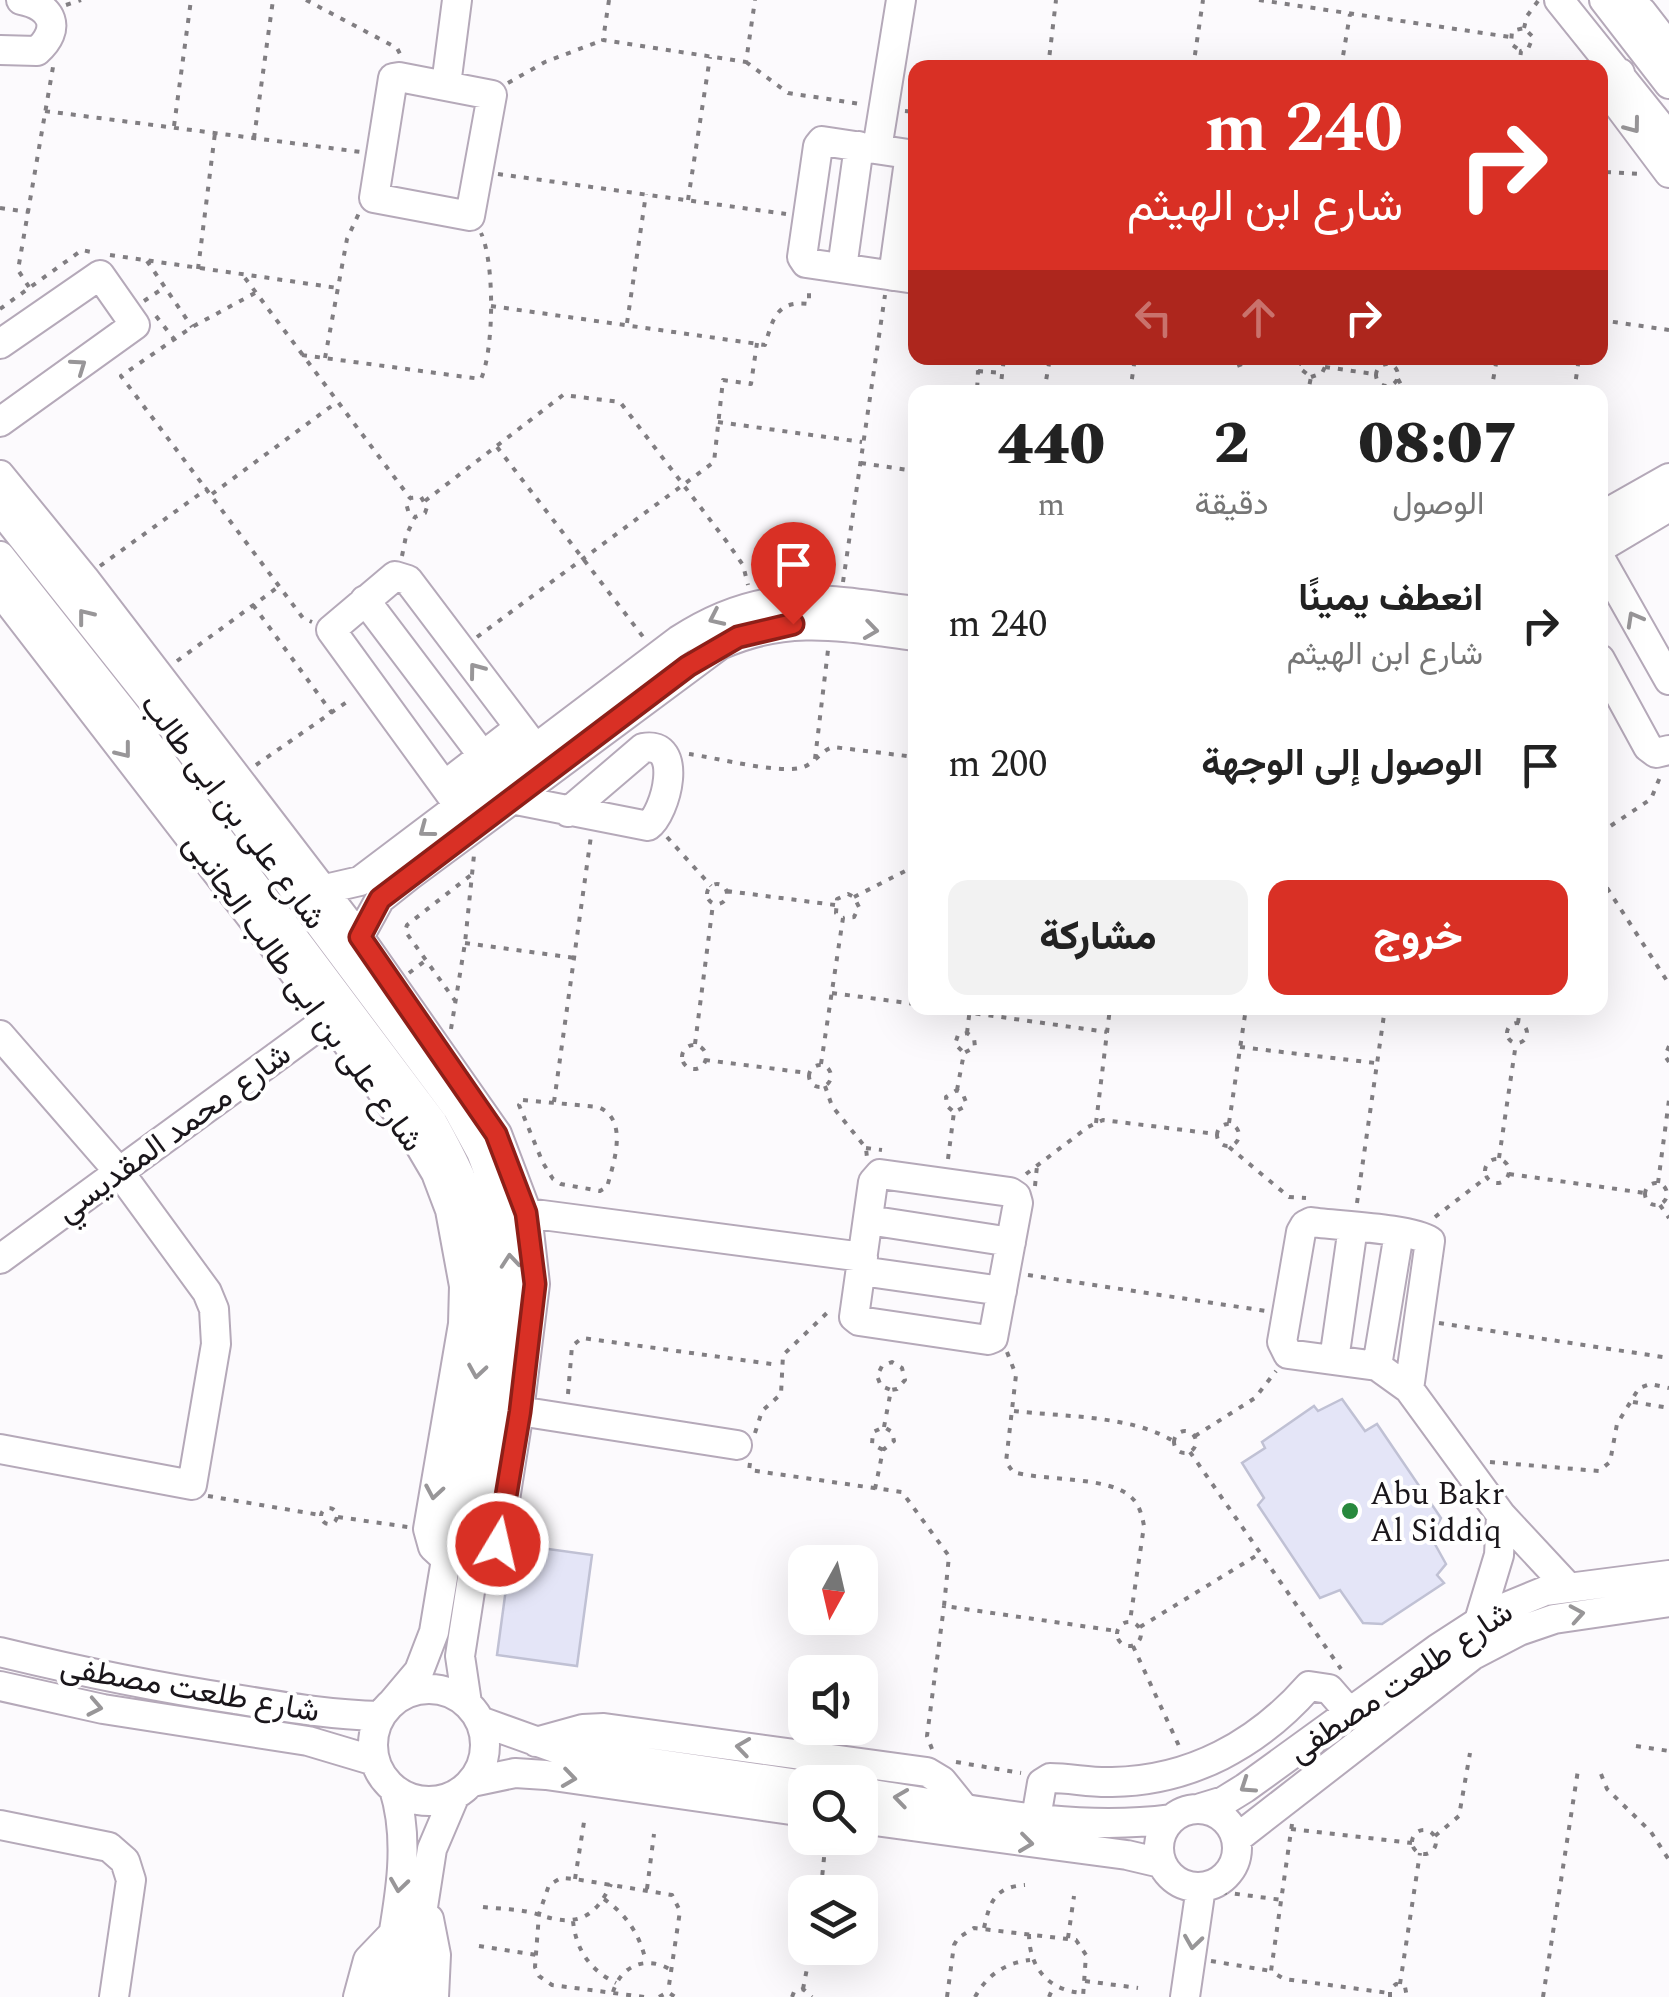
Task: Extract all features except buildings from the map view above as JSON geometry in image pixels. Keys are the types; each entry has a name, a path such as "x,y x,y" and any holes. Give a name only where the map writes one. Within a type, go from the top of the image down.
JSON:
{"street":[{"path":"0,50 36,51 48,40 52,26 46,11 33,2 20,0"},
{"path":"446,85 457,0"},
{"path":"842,268 868,148 884,108 901,0"},
{"path":"1560,0 1669,137"},
{"path":"1624,2 1669,47"},
{"path":"1624,2 1669,84"},
{"path":"1620,73 1613,95 1615,101 1667,171"},
{"path":"393,78 399,78 492,95 470,216 374,198 393,78"},
{"path":"908,153 822,141 818,146 802,262 899,277 908,192"},
{"path":"0,344 100,275 135,325 0,422"},
{"path":"0,475 157,675 228,785 360,937 496,1134 526,1213 535,1284 520,1412 498,1544 488,1557 460,1561 433,1547 428,1529"},
{"path":"1608,508 1669,478"},
{"path":"1608,543 1669,507"},
{"name":"شارع على بن ابى طالب","path":"0,509 165,717 228,785 457,1108 481,1152 497,1194 508,1239 512,1284 510,1332 460,1561 419,1671 386,1710"},
{"name":"شارع على بن ابى طالب","path":"0,556 142,734 338,1012 433,1123 456,1164 482,1244 486,1286 460,1561 460,1656 474,1712"},
{"path":"1608,572 1669,680"},
{"path":"460,805 331,630 395,576 402,577 527,738"},
{"name":"شارع على بن ابى طالب الجانبى","path":"0,591 338,1012 436,1174 450,1210 464,1286 462,1324 428,1529"},
{"path":"321,890 360,881 460,805 483,756 527,738 658,657 702,625 752,605 796,598 908,634"},
{"path":"366,600 483,756"},
{"path":"512,799 720,645 774,626 836,613 908,611"},
{"path":"1608,674 1648,747 1662,752"},
{"path":"142,734 165,717"},
{"path":"360,937 380,899 460,805 527,738"},
{"path":"460,805 512,799 580,814 641,826 654,823 669,761 664,751 654,746 643,748 580,814"},
{"name":"شارع محمد المقديسي","path":"0,1259 338,1012"},
{"path":"0,1035 120,1172 206,1292 214,1308 216,1344 192,1485 0,1449"},
{"path":"880,1174 1016,1196 1011,1242 1013,1283 992,1338 859,1321 854,1317 868,1220 874,1176 880,1174"},
{"path":"526,1213 1013,1283"},
{"path":"868,1220 1011,1242"},
{"path":"1420,1225 1353,1228 1305,1224 1282,1342 1288,1354 1377,1366 1408,1389 1501,1515 1568,1587"},
{"path":"1408,1389 1431,1248 1420,1225"},
{"path":"1377,1366 1420,1225"},
{"path":"1334,1360 1353,1228"},
{"path":"520,1412 747,1450"},
{"path":"1478,1621 1499,1555 1501,1515"},
{"name":"شارع طلعت مصطفى","path":"1201,1808 1246,1788 1478,1621 1521,1599 1568,1587 1669,1574"},
{"name":"شارع طلعت مصطفى","path":"1236,1839 1473,1655 1554,1619 1669,1602"},
{"name":"شارع طلعت مصطفى","path":"0,1652 88,1673 312,1711 386,1710"},
{"name":"شارع طلعت مصطفى","path":"0,1686 102,1709 308,1741 375,1761"},
{"path":"1036,1818 1042,1783 1050,1778 1113,1782 1190,1769 1243,1744 1289,1708 1309,1686 1329,1689 1349,1712"},
{"path":"383,1997 404,1849 394,1789 375,1761 374,1730 386,1710 409,1692 450,1692 474,1712 558,1749 788,1782"},
{"path":"410,1997 432,1849 464,1788 483,1763 486,1742 474,1712"},
{"path":"536,1742 604,1728 927,1772 942,1780 963,1807"},
{"path":"394,1789 413,1799 434,1801 515,1774 546,1775 788,1810"},
{"path":"878,1795 1106,1824 1171,1819"},
{"path":"1201,1808 1224,1818 1236,1839 1233,1866 1214,1884 1201,1887 1178,1881 1162,1863 1158,1847 1171,1819 1180,1812 1201,1808"},
{"path":"878,1821 1127,1854 1162,1863"},
{"path":"0,1825 110,1848 125,1860 131,1880 114,1997"},
{"path":"1185,1997 1201,1887"},
{"path":"424,1896 436,1955 434,1997"},
{"path":"358,1997 368,1960 392,1935"}],"path":[{"path":"174,126 192,0"},
{"path":"254,138 274,0"},
{"path":"306,0 397,48 403,67 399,78"},
{"path":"603,40 609,0"},
{"path":"746,62 755,0"},
{"path":"1049,60 1056,0"},
{"path":"1193,60 1203,0"},
{"path":"1259,0 1510,37"},
{"path":"1524,28 1527,16 1539,0"},
{"path":"1342,60 1350,14"},
{"path":"1524,28 1534,37 1528,49 1521,51 1515,49 1510,37 1512,31 1524,28"},
{"path":"29,286 18,270 54,62 48,40"},
{"path":"492,95 545,62 603,40 746,62 788,93 908,111"},
{"path":"1520,60 1521,51"},
{"path":"688,200 710,56"},
{"path":"46,110 380,154"},
{"path":"198,269 215,132"},
{"path":"479,171 808,217"},
{"path":"1608,172 1630,175 1667,171"},
{"path":"627,325 646,194"},
{"path":"325,358 353,225 374,198"},
{"path":"0,208 29,212"},
{"path":"302,354 481,380 491,306 491,262 470,216"},
{"path":"0,309 82,250 338,288"},
{"path":"147,260 192,327"},
{"path":"244,276 410,498"},
{"path":"815,759 864,442 899,277"},
{"path":"255,293 192,327 121,376 303,618 331,630"},
{"path":"491,306 765,344 778,310 797,302 809,304"},
{"path":"1608,321 1669,330"},
{"path":"461,649 714,462 723,380 751,384 757,344"},
{"path":"975,365 977,385"},
{"path":"1001,385 1003,365"},
{"path":"1301,365 1310,377 1317,377 1325,367 1376,374"},
{"path":"1376,374 1383,365"},
{"path":"1393,365 1402,385"},
{"path":"978,371 1002,373"},
{"path":"1376,374 1382,385"},
{"path":"1309,385 1310,377"},
{"path":"1392,385 1398,378"},
{"path":"1166,385 1167,381"},
{"path":"425,501 563,395 620,402 686,483 743,565 752,605"},
{"path":"212,494 338,402"},
{"path":"718,422 864,442"},
{"path":"496,446 658,657"},
{"path":"861,464 908,470"},
{"path":"84,578 208,488"},
{"path":"410,498 425,501"},
{"path":"410,498 406,509 415,517"},
{"path":"402,577 406,536 415,517 425,512 425,501"},
{"path":"157,675 280,586"},
{"path":"254,605 332,712"},
{"path":"228,785 370,686"},
{"path":"664,751 787,768 807,766 833,747 908,756"},
{"path":"1608,827 1651,799 1660,774 1662,752"},
{"path":"445,1058 465,943 472,874 460,805"},
{"path":"554,1102 576,958 580,814"},
{"path":"654,823 710,886"},
{"path":"854,897 858,912 848,919 836,913 835,905 842,896 854,897 908,870"},
{"path":"456,1002 406,932 407,924 472,874"},
{"path":"710,886 720,884 727,891 835,905"},
{"path":"695,1044 713,904 706,896 710,886"},
{"path":"1608,890 1669,984"},
{"path":"713,904 724,902 727,891"},
{"path":"821,1064 843,918"},
{"path":"465,943 576,958"},
{"path":"1661,973 1669,968"},
{"path":"832,993 908,1003"},
{"path":"966,1032 968,1015"},
{"path":"1000,1015 1107,1032"},
{"path":"1096,1123 1109,1015"},
{"path":"1229,1123 1245,1015"},
{"path":"1372,1206 1356,1204 1384,1015"},
{"path":"1518,1023 1519,1015"},
{"path":"1518,1023 1524,1026 1526,1037 1516,1043 1510,1041 1506,1032 1518,1023"},
{"path":"964,1053 955,1044 958,1035 966,1032"},
{"path":"964,1053 972,1050 976,1042 966,1032"},
{"path":"1499,1158 1516,1043"},
{"path":"706,1060 704,1050 695,1044 682,1051 685,1066 697,1068 706,1060 808,1073"},
{"path":"1669,1046 1665,1056 1669,1062"},
{"path":"1240,1047 1376,1063"},
{"path":"958,1090 964,1053"},
{"path":"808,1073 821,1064"},
{"path":"821,1064 831,1074 825,1086 832,1106 866,1148"},
{"path":"808,1073 812,1085 825,1086"},
{"path":"948,1160 954,1112 945,1102 948,1093 958,1090"},
{"path":"954,1112 964,1108 966,1102 958,1090"},
{"path":"524,1100 554,1102 598,1107 613,1117 617,1135 604,1190 561,1184 548,1171 520,1106 524,1100"},
{"path":"1658,1183 1669,1100"},
{"path":"1016,1196 1024,1176 1096,1123 1111,1119 1216,1134"},
{"path":"1216,1134 1223,1124 1229,1123"},
{"path":"1228,1147 1235,1144 1239,1132 1229,1123"},
{"path":"1216,1134 1219,1143 1289,1196 1306,1198"},
{"path":"1487,1178 1496,1183 1510,1174 1508,1164 1499,1158"},
{"path":"1487,1178 1487,1164 1499,1158"},
{"path":"1510,1174 1645,1193"},
{"path":"1420,1225 1487,1178"},
{"path":"1645,1193 1649,1186 1658,1183"},
{"path":"1645,1193 1649,1203 1665,1202 1667,1190 1658,1183"},
{"path":"1660,1205 1669,1218"},
{"path":"1013,1283 1287,1314"},
{"path":"856,1300 834,1307 787,1348 781,1365 781,1394 757,1420 747,1450 749,1470 902,1492 949,1556 926,1736 937,1757"},
{"path":"1420,1320 1669,1358"},
{"path":"566,1418 572,1346 582,1338 781,1365"},
{"path":"992,1338 1004,1347 1015,1367 1014,1412 1006,1462 1013,1472 1113,1487 1135,1500 1144,1526 1130,1621"},
{"path":"1194,1436 1255,1398 1288,1354"},
{"path":"892,1362 902,1368 904,1380 891,1390 881,1386 877,1376 882,1366 892,1362"},
{"path":"1461,1459 1600,1471 1610,1462 1617,1424 1636,1392 1644,1385 1669,1388"},
{"path":"884,1427 891,1390"},
{"path":"1632,1402 1669,1408"},
{"path":"1014,1412 1130,1424 1160,1432 1175,1442 1180,1451 1190,1452 1343,1672"},
{"path":"884,1427 873,1432 871,1438 872,1444 884,1450"},
{"path":"884,1427 894,1436 892,1446 884,1450"},
{"path":"1175,1442 1182,1431 1194,1436"},
{"path":"1190,1452 1196,1445 1194,1436"},
{"path":"875,1489 884,1450"},
{"path":"192,1485 214,1499 320,1515 322,1509 338,1511 338,1517 428,1529"},
{"path":"1140,1627 1261,1553"},
{"path":"944,1606 1117,1631"},
{"path":"1140,1627 1124,1622 1117,1631 1119,1641 1133,1646 1190,1769"},
{"path":"1133,1646 1139,1642 1140,1627"},
{"path":"1636,1746 1669,1751"},
{"path":"1435,1836 1460,1816 1470,1754"},
{"path":"946,1761 1050,1778"},
{"path":"1542,1997 1578,1770"},
{"path":"1601,1774 1607,1789 1651,1832 1669,1860"},
{"path":"1270,1971 1296,1792"},
{"path":"575,1879 584,1822"},
{"path":"1291,1829 1412,1843 1420,1853 1400,1984 1407,1992 1406,1997"},
{"path":"1412,1843 1421,1830 1435,1836"},
{"path":"647,1889 654,1834"},
{"path":"1420,1853 1435,1848 1435,1836"},
{"path":"644,1997 543,1982 536,1970 538,1914 550,1884 562,1878 647,1889 666,1892 678,1902 668,1992"},
{"path":"483,1907 573,1921 596,1909 611,1884"},
{"path":"984,1928 990,1900 1000,1891 1025,1885"},
{"path":"1201,1887 1282,1900"},
{"path":"1068,1938 1074,1896"},
{"path":"604,1900 636,1931 646,1962"},
{"path":"573,1921 582,1953 596,1971 616,1983"},
{"path":"947,1997 954,1944 967,1930 984,1928 1076,1940 1086,1955 1083,1995 1054,1985 1032,1960 1028,1934"},
{"path":"479,1946 537,1955"},
{"path":"1191,1957 1270,1971 1284,1979 1390,1995 1392,1986 1400,1984"},
{"path":"975,1997 994,1973 1012,1963 1032,1960"},
{"path":"613,1992 628,1968 646,1962 672,1970"},
{"path":"804,1989 808,1965"},
{"path":"1085,1981 1138,1988"},
{"path":"1049,1997 1054,1985"},
{"path":"792,1997 794,1992 804,1989"},
{"path":"804,1989 812,1997"},
{"path":"658,1997 668,1992"},
{"path":"668,1992 675,1997"}],"place":[{"name":"Abu Bakr Al Siddiq","path":"1350,1511"}],"route":[{"path":"498,1544 520,1412 535,1284 526,1213 496,1134 360,937 380,899 704,654 756,630 793,624"}]}
